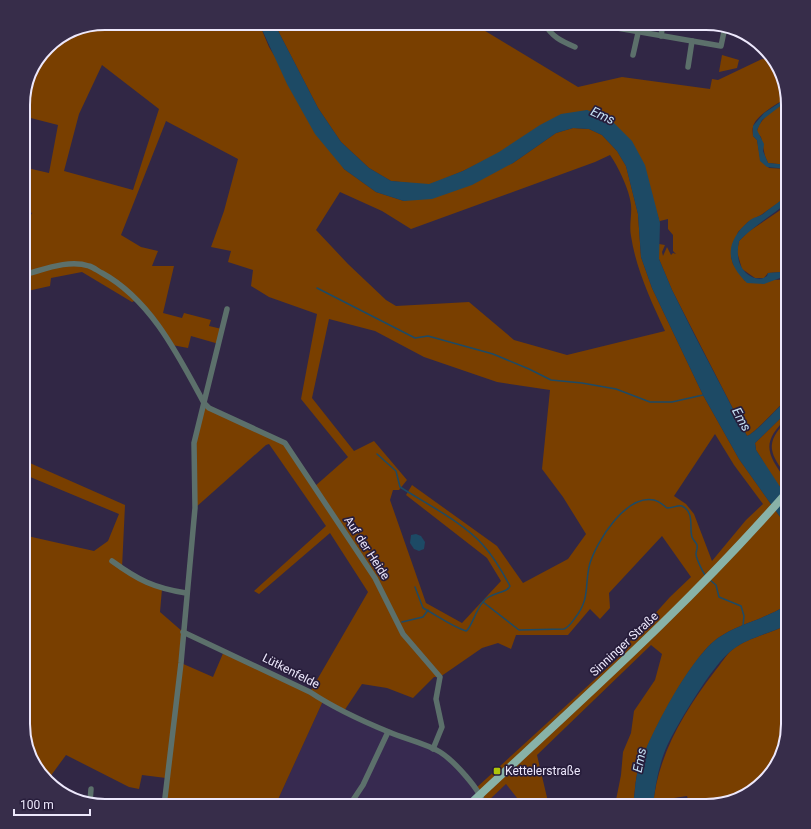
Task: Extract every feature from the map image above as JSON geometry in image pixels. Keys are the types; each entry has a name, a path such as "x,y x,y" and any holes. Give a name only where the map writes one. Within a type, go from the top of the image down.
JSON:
{"main road":[{"name":"Sinninger Straße","path":"476,799 700,587 740,546 781,499"}],"street":[{"path":"548,30 556,38 575,47"},
{"path":"624,30 720,46 724,33"},
{"path":"661,36 662,30"},
{"path":"633,55 638,33"},
{"path":"688,67 692,41"},
{"name":"Auf der Heide","path":"30,273 65,264 88,266 112,278 137,300 172,345 204,403 209,408 285,443 375,578 403,634 440,677 436,699 442,727 433,749"},
{"path":"165,799 184,632 186,593 195,508 194,443 227,309"},
{"path":"112,561 133,576 154,586 162,589 186,593"},
{"name":"Lütkenfelde","path":"184,632 310,692 323,701 388,732 441,753 455,764 480,795"},
{"path":"354,799 363,785 388,732"},
{"path":"90,798 91,789"},
{"path":"480,795 481,799"}],"shaded area":[{"path":"105,30 262,30 269,47 344,169 376,192 404,201 513,163 556,133 573,128 589,129 602,135 617,151 626,166 638,214 641,257 652,288 703,395 739,459 781,518 781,608 726,633 707,648 695,662 672,699 651,738 638,770 634,799 616,799 621,775 623,752 631,733 634,711 655,680 662,654 651,645 537,755 547,799 518,799 506,784 490,799 482,799 475,789 627,650 625,647 670,597 691,577 662,536 609,593 610,608 600,619 590,609 568,635 516,635 511,649 498,643 482,648 440,677 434,677 413,698 387,688 362,684 344,711 323,701 278,799 164,799 166,778 142,775 139,789 129,787 66,755 51,775 43,766 31,739 30,724 30,537 94,551 108,541 119,514 30,477 30,463 125,505 122,568 162,589 160,612 183,632 181,663 213,677 224,651 310,692 368,592 330,533 259,594 254,591 326,526 269,444 266,445 195,508 194,443 204,403 285,443 314,487 348,457 301,399 317,314 269,297 251,286 253,270 228,262 231,251 211,247 224,211 238,159 166,121 121,235 141,247 158,251 152,266 174,266 163,313 182,318 184,313 211,320 209,326 222,329 219,344 191,336 188,348 172,345 137,300 132,302 82,272 51,278 50,286 30,290 30,217 32,213 30,212 30,169 49,173 58,125 30,118 31,90 36,76 46,59 59,46 72,38 81,34","holes":["102,65 159,109 133,190 64,171 79,114","610,155 617,165 630,199 630,232 636,261 649,296 665,331 567,355 514,340 469,302 396,306 386,300 348,264 316,230 340,192 382,211 411,229 595,162","329,319 375,331 424,357 497,382 550,390 542,469 563,497 586,534 568,559 523,583 497,546 412,485 406,495 487,558 501,581 462,623 426,603 390,500 393,490 399,490 407,480 374,441 354,451 312,398","715,434 734,465 763,504 746,520 712,561 694,514 686,504 674,496"]},
{"path":"278,30 484,30 578,87 622,77 710,89 712,79 718,80 762,59 765,59 775,76 780,90 781,102 762,114 755,123 753,128 753,136 757,140 760,157 769,168 781,169 781,201 748,222 738,232 731,257 733,264 745,281 781,280 781,405 747,436 672,290 659,259 659,244 665,245 662,252 663,256 667,247 671,255 673,253 676,254 673,251 673,235 668,229 668,219 660,221 660,223 652,198 587,110 463,171 429,185 391,181 369,168 341,142 318,108"},
{"path":"722,55 739,60 737,68 719,72"},
{"path":"781,105 781,164 768,163 761,137 757,133 760,123 768,114"},
{"path":"781,209 781,272 768,273 764,278 755,278 742,269 737,252 739,241 748,232"},
{"path":"781,418 781,424 773,434 769,448 774,462 781,474 781,485 779,487 756,450 755,443"},
{"path":"781,427 781,468 773,455 772,449 772,442"},
{"path":"781,627 781,729 780,739 775,753 765,770 748,786 721,798 688,799 687,796 668,799 654,799 660,769 666,752 683,718 704,686 725,657 732,650 745,642"},
{"path":"323,701 441,753 485,799 278,799"},
{"path":"506,784 538,799 489,799"}],"water":[{"path":"262,30 278,30 318,108 341,142 369,168 391,181 429,184 463,171 499,152 540,125 561,114 587,110 611,120 632,141 645,165 660,223 659,259 672,290 747,436 761,425 781,405 781,418 755,443 756,450 781,488 781,518 739,459 703,395 652,288 641,257 638,214 626,166 617,151 602,135 589,129 573,128 556,133 513,163 472,185 432,199 404,201 376,192 344,169 315,134 287,84"},
{"path":"781,102 781,106 762,120 757,130 764,144 763,151 768,163 781,164 781,168 767,167 760,161 757,140 753,136 753,126 764,113"},
{"path":"781,200 781,207 739,241 738,257 741,266 747,274 752,277 761,279 767,276 768,273 781,272 781,278 764,284 747,283 734,267 731,259 732,244 741,229 751,220 763,214"},
{"path":"416,534 421,536 425,542 424,549 419,551 414,549 410,543 411,535"},
{"path":"780,609 781,627 745,642 732,650 724,657 706,680 687,709 667,746 658,775 654,799 634,799 637,774 643,755 671,699 695,663 707,648 718,638 735,628"}],"waterway":[{"path":"317,288 415,338 428,336 493,354 551,380 582,383 616,389 650,402 672,402 703,395"},
{"path":"377,454 396,471 400,487 455,521 475,537 487,550 498,564 510,586 508,589 489,596 483,602 519,630 564,629 569,626 580,611 583,604 590,563 599,543 623,511 633,504 643,500 654,500 667,508 682,506 689,512 691,520 691,533 697,545 696,556 706,576"},
{"path":"710,580 716,585 719,597 741,606 744,616 743,626"},
{"path":"415,587 423,608 450,624 466,631 470,627 480,605 483,602"},
{"path":"402,622 423,617 428,610"}],"place":[{"name":"Kettelerstraße","path":"497,771"}],"water label":[{"name":"Ems","path":"603,115"},
{"name":"Ems","path":"742,419"},
{"name":"Ems","path":"639,760"}]}
